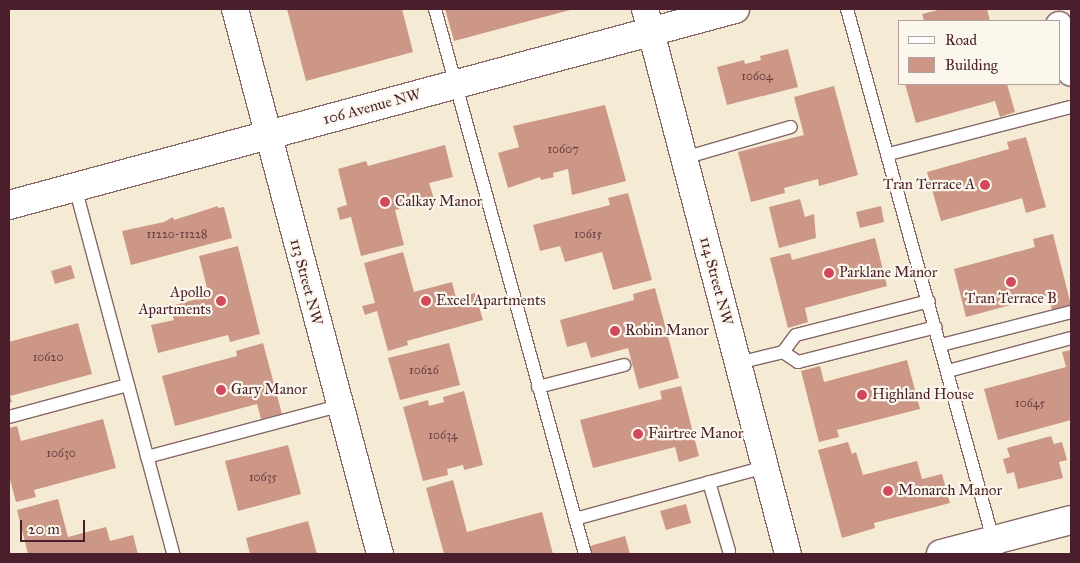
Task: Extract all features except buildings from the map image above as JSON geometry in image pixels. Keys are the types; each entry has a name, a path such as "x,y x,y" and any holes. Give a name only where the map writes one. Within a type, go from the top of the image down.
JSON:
{"street":[{"name":"113 Street NW","path":"235,9 339,406 380,554"},
{"name":"106 Avenue NW","path":"9,205 454,85 648,20 735,9"},
{"name":"114 Street NW","path":"648,20 788,554"},
{"path":"1060,31 1071,73"},
{"path":"941,554 996,547 1071,520"}],"lane":[{"path":"435,9 454,85 585,554"},
{"path":"847,9 889,154 996,547"},
{"path":"889,154 1071,107"},
{"path":"684,158 791,127"},
{"path":"75,187 173,554"},
{"path":"738,363 783,352 796,335 929,301"},
{"path":"941,345 1071,312"},
{"path":"783,352 798,362 936,326"},
{"path":"948,371 1071,338"},
{"path":"538,387 624,365"},
{"path":"9,417 128,385"},
{"path":"147,457 339,406"},
{"path":"575,519 765,467"},
{"path":"709,482 728,551"}],"place":[{"name":"Tran Terrace A","path":"985,185"},
{"name":"Calkay Manor","path":"385,202"},
{"name":"Parklane Manor","path":"829,273"},
{"name":"Tran Terrace B","path":"1011,282"},
{"name":"Apollo Apartments","path":"221,301"},
{"name":"Excel Apartments","path":"426,301"},
{"name":"Robin Manor","path":"615,331"},
{"name":"Gary Manor","path":"221,390"},
{"name":"Highland House","path":"862,395"},
{"name":"Fairtree Manor","path":"638,434"},
{"name":"Monarch Manor","path":"888,491"}]}
